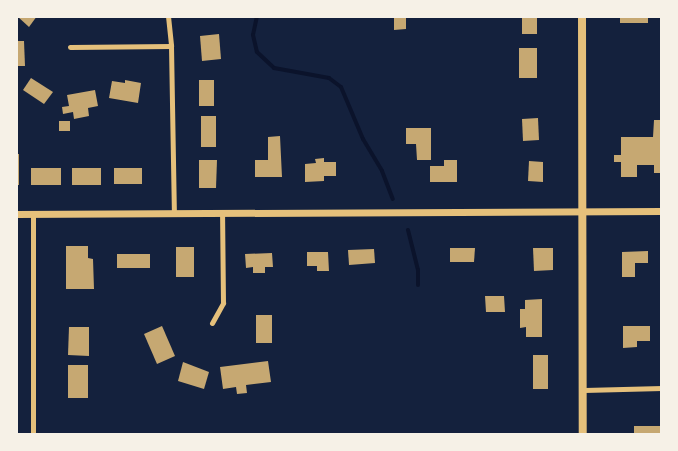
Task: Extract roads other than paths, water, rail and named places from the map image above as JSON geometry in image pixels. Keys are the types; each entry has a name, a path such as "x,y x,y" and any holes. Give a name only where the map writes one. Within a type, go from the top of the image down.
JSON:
{"main road":[{"path":"582,16 581,211 584,435"}],"street":[{"path":"168,16 171,46 174,212"},
{"path":"70,47 171,46"},
{"path":"16,214 662,211"},
{"path":"212,323 223,303 222,212"},
{"path":"33,214 33,435"},
{"path":"584,390 662,388"}],"waterway":[{"path":"257,16 253,35 257,52 274,68 329,78 341,87 363,139 382,171 393,199"},
{"path":"408,230 418,270 418,285"}]}
